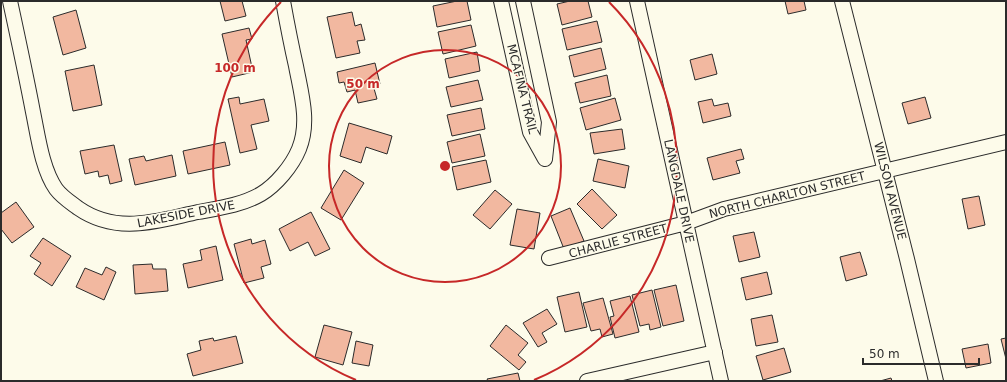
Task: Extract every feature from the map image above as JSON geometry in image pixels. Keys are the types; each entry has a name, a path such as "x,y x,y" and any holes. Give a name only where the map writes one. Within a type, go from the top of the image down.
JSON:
{"street":[{"name":"LAKESIDE DRIVE","path":"10,1 42,155 51,180 65,199 87,214 98,219 120,224 137,224 157,221 249,201 263,193 281,178 299,150 305,120 283,1"},
{"name":"MCAFINA TRAIL","path":"501,1 530,132 545,158 549,122 523,1"},
{"name":"LANGDALE DRIVE","path":"637,1 716,352 721,381"},
{"name":"WILSON AVENUE","path":"842,1 936,381"},
{"path":"516,69 537,65"},
{"name":"NORTH CHARLTON STREET","path":"686,223 724,209 1006,142"},
{"name":"CHARLIE STREET","path":"549,258 686,223"},
{"path":"587,381 716,352"}],"building":[{"path":"220,1 242,1 246,16 225,21"},
{"path":"457,1 467,1 471,20 437,27 433,6"},
{"path":"570,1 588,1 592,17 562,25 557,4"},
{"path":"785,1 804,1 806,10 788,14"},
{"path":"76,10 86,48 63,55 53,17"},
{"path":"352,12 355,26 361,24 365,40 357,41 360,53 336,58 327,17"},
{"path":"597,21 602,42 567,50 562,29"},
{"path":"471,25 476,46 443,54 438,32"},
{"path":"249,28 252,39 246,40 253,72 232,77 222,34"},
{"path":"601,48 606,69 574,77 569,56"},
{"path":"477,52 480,71 449,78 445,59"},
{"path":"712,54 717,74 695,80 690,60"},
{"path":"375,63 380,84 373,85 377,99 358,103 355,90 347,92 344,82 339,83 337,72"},
{"path":"94,65 102,105 73,111 65,71"},
{"path":"607,75 611,96 580,103 575,83"},
{"path":"478,80 483,100 451,107 446,87"},
{"path":"239,97 240,104 264,99 269,121 251,125 257,149 240,153 228,99"},
{"path":"925,97 931,118 908,124 902,103"},
{"path":"615,98 621,120 586,130 580,108"},
{"path":"712,99 714,106 728,103 731,116 703,123 698,102"},
{"path":"481,108 485,129 452,136 447,115"},
{"path":"349,123 392,136 387,154 366,147 361,163 340,156"},
{"path":"622,129 625,149 594,154 590,133"},
{"path":"480,134 485,156 452,163 447,142"},
{"path":"225,142 230,165 188,174 183,151"},
{"path":"114,145 122,181 110,184 108,175 99,177 98,171 85,174 80,151"},
{"path":"741,149 744,159 736,161 740,173 713,180 707,158"},
{"path":"172,155 176,176 135,185 129,159 144,156 146,161"},
{"path":"598,159 629,166 625,188 593,181"},
{"path":"486,160 491,182 457,190 452,167"},
{"path":"344,170 364,183 341,220 321,208"},
{"path":"592,189 617,215 602,229 577,204"},
{"path":"495,190 512,204 490,229 473,215"},
{"path":"979,196 985,225 968,229 962,199"},
{"path":"16,202 34,227 12,243 1,229 1,213"},
{"path":"570,208 584,241 564,249 551,216"},
{"path":"517,209 540,213 534,249 510,245"},
{"path":"311,212 330,249 315,256 308,242 290,251 279,229"},
{"path":"754,232 760,257 739,262 733,236"},
{"path":"43,238 71,256 52,286 34,274 41,263 30,256"},
{"path":"251,239 252,244 265,240 271,264 261,267 264,278 244,283 234,244"},
{"path":"216,246 223,280 188,288 183,264 202,260 200,250"},
{"path":"860,252 867,275 846,281 840,257"},
{"path":"152,264 153,269 166,269 168,291 135,294 133,265"},
{"path":"106,267 116,272 104,300 76,287 85,268 102,275"},
{"path":"767,272 772,294 746,300 741,278"},
{"path":"676,285 684,321 663,326 654,290"},
{"path":"652,290 661,327 650,330 649,324 640,326 632,295"},
{"path":"579,292 587,327 565,332 557,297"},
{"path":"630,296 639,332 615,338 610,317 614,316 610,301"},
{"path":"603,298 613,334 602,337 600,329 591,331 583,303"},
{"path":"547,309 557,324 542,333 547,342 538,347 523,323"},
{"path":"772,315 778,342 756,346 751,319"},
{"path":"324,325 352,332 343,365 315,357"},
{"path":"506,325 528,343 518,355 526,362 519,370 490,346"},
{"path":"236,336 243,363 193,376 187,354 201,350 199,341 213,338 214,341"},
{"path":"1006,338 1006,359 1001,339"},
{"path":"356,341 373,345 369,366 352,363"},
{"path":"988,344 991,363 966,368 962,349"},
{"path":"784,348 791,372 763,380 756,356"},
{"path":"518,373 520,381 488,381 487,379"},
{"path":"891,378 892,381 880,381"}]}
